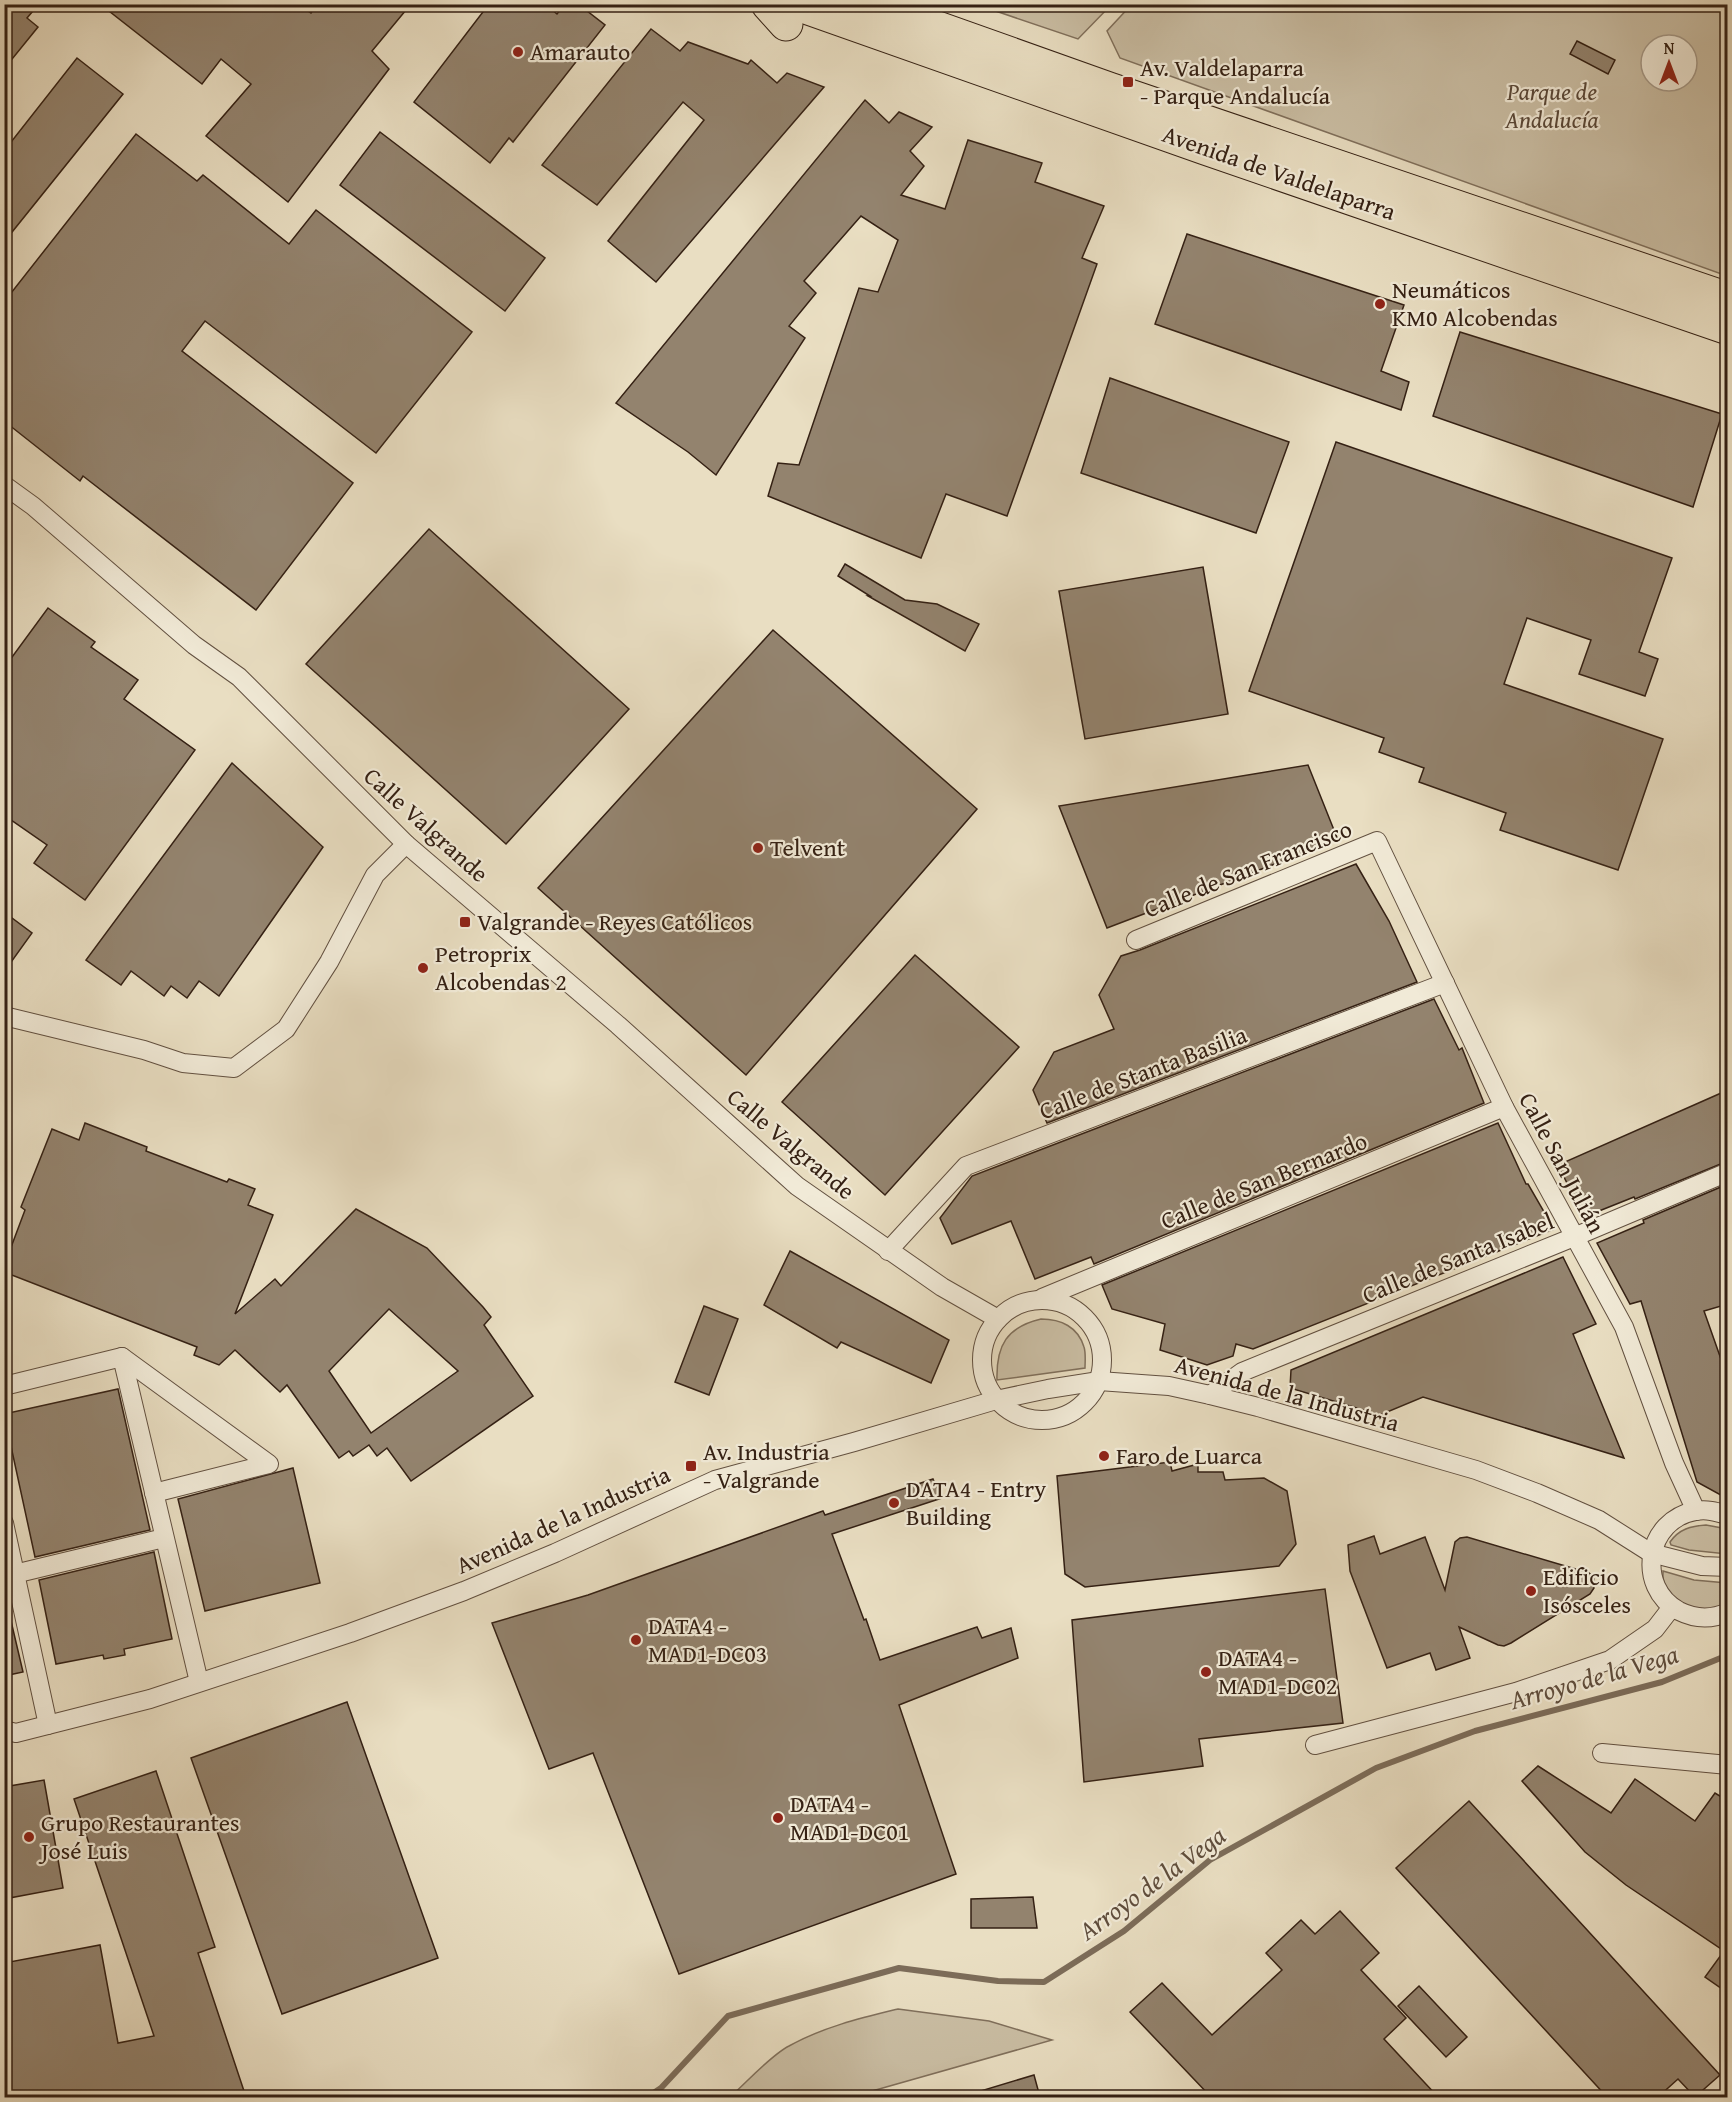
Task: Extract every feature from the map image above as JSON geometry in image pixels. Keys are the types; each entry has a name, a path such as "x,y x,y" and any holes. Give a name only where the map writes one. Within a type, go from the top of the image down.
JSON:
{"highway":[{"name":"Avenida de Valdelaparra","path":"870,4 1120,93 1728,299"},
{"name":"Avenida de Valdelaparra","path":"784,11 1194,144 1728,328"}],"street":[{"name":"Calle Valgrande","path":"4,485 41,513 194,645 239,677 406,844 618,1025 797,1186 942,1287 998,1318"},
{"name":"Calle de San Francisco","path":"1137,940 1377,842"},
{"name":"Calle San Julián","path":"1377,842 1504,1107 1623,1327 1674,1463 1696,1511"},
{"path":"4,1016 144,1050 183,1063 234,1068 286,1029 329,962 375,875 406,844"},
{"name":"Calle de Stanta Basilia","path":"888,1251 966,1166 1444,983"},
{"name":"Calle de San Bernardo","path":"1042,1299 1504,1107"},
{"name":"Calle de Santa Isabel","path":"1210,1395 1242,1372 1728,1172"},
{"path":"1042,1299 1063,1303 1079,1312 1092,1325 1100,1341 1103,1360 1099,1381 1091,1395 1079,1408 1062,1416 1044,1420 1026,1418 1009,1410 996,1400 986,1383 982,1366 983,1349 988,1333 998,1318 1011,1308 1027,1301 1042,1299"},
{"path":"122,1357 199,1682"},
{"path":"4,1386 122,1357 269,1464 154,1493"},
{"name":"Avenida de la Industria","path":"8,1735 150,1699 350,1633 464,1591 555,1553 715,1480 996,1400 1099,1381 1169,1386 1210,1395 1476,1470 1599,1520 1651,1553 1702,1566 1728,1567"},
{"path":"1728,1515 1713,1511 1696,1511 1680,1516 1667,1525 1657,1538 1651,1553 1650,1569 1661,1597 1672,1607 1687,1615 1704,1618 1720,1616 1728,1612"},
{"path":"4,1523 10,1575 48,1725"},
{"path":"10,1575 164,1538"},
{"path":"1315,1745 1516,1692 1610,1660 1655,1629 1672,1607"},
{"path":"1602,1753 1728,1765"}],"green space":[{"name":"Parque de Andalucía","path":"1132,4 1727,5 1727,276 1120,58 1107,31"},
{"path":"978,5 1111,5 1078,39"},
{"path":"1041,1319 1062,1323 1078,1334 1085,1349 1085,1368 997,1380 999,1357 1006,1339 1020,1327"},
{"path":"1706,1525 1722,1528 1727,1532 1727,1554 1689,1550 1671,1545 1670,1542 1681,1531"},
{"path":"1663,1571 1694,1580 1727,1583 1727,1602 1706,1609 1695,1609 1685,1605 1668,1592"},
{"path":"898,2009 989,2021 1052,2040 851,2097 730,2097 767,2062 802,2039 829,2028"}],"building":[{"path":"4,4 39,4 27,18 38,27 4,69"},
{"path":"100,4 297,4 311,13 317,4 411,4 372,51 389,69 288,202 206,136 251,84 221,59 202,84"},
{"name":"Amarauto","path":"489,4 545,4 557,14 565,4 578,4 605,25 513,142 509,138 490,163 414,102"},
{"path":"651,29 680,51 688,42 748,64 751,60 777,83 787,73 824,87 656,282 608,241 704,120 683,102 597,205 542,165"},
{"path":"1577,41 1615,60 1608,74 1570,54"},
{"path":"77,58 123,94 4,242 4,151"},
{"path":"865,100 889,123 899,112 932,127 910,151 924,166 901,195 945,209 968,140 1042,163 1035,182 1104,206 1082,258 1097,264 1007,516 946,494 921,558 768,496 778,463 799,465 859,288 878,292 898,240 861,216 804,281 816,293 789,326 805,338 716,475 688,452 616,403"},
{"path":"380,132 545,258 505,311 340,185"},
{"path":"136,134 197,181 203,175 289,244 316,210 472,332 376,453 205,321 182,351 353,483 256,610 83,476 80,481 4,421 4,302"},
{"path":"1187,234 1404,305 1381,371 1409,382 1401,410 1155,324"},
{"path":"1460,332 1722,414 1693,507 1433,416"},
{"path":"1110,378 1289,442 1256,533 1081,473"},
{"path":"1336,442 1672,558 1639,652 1658,659 1645,696 1579,674 1591,640 1527,618 1504,684 1663,739 1618,870 1500,830 1506,813 1419,782 1424,768 1379,752 1384,738 1249,691"},
{"path":"429,529 629,709 506,844 306,664"},
{"path":"845,564 905,600 937,604 979,624 965,651 868,596 870,596 838,576"},
{"path":"1203,567 1228,714 1085,739 1059,591"},
{"path":"48,608 95,642 91,647 138,680 124,699 195,750 85,900 34,863 47,845 4,815 4,668"},
{"name":"Telvent","path":"773,630 977,809 746,1075 538,888"},
{"path":"232,763 323,847 219,996 199,981 187,998 171,986 164,996 131,971 121,985 86,960"},
{"path":"1308,765 1338,840 1107,928 1059,806"},
{"path":"1356,864 1389,921 1417,982 1047,1123 1033,1090 1054,1052 1114,1029 1099,995 1121,956"},
{"path":"4,912 32,933 4,972"},
{"path":"915,955 1019,1047 885,1195 782,1102"},
{"path":"1434,999 1459,1050 1462,1048 1484,1103 1094,1264 1091,1257 1035,1279 1011,1221 952,1244 940,1218 972,1176"},
{"path":"1728,1090 1728,1161 1584,1217 1558,1165"},
{"path":"85,1123 147,1147 146,1151 227,1182 229,1179 255,1189 248,1205 273,1215 235,1314 275,1279 281,1286 356,1209 427,1248 491,1317 484,1325 533,1396 411,1481 387,1448 377,1456 369,1445 353,1456 349,1451 339,1458 287,1385 280,1392 235,1350 219,1365 194,1355 197,1347 4,1272 4,1266 25,1210 21,1207 52,1129 79,1140","holes":["389,1309 458,1371 371,1433 329,1371"]},
{"path":"1498,1123 1526,1184 1554,1229 1253,1349 1236,1344 1233,1356 1207,1365 1160,1350 1165,1324 1112,1309 1102,1285"},
{"path":"1728,1184 1728,1304 1704,1311 1728,1379 1728,1499 1697,1482 1641,1301 1630,1304 1597,1243 1644,1223 1643,1220"},
{"path":"790,1251 949,1340 931,1383 841,1342 837,1348 764,1305"},
{"path":"1563,1257 1596,1324 1573,1334 1624,1458 1423,1397 1380,1415 1290,1388 1291,1370"},
{"path":"704,1306 738,1319 709,1395 675,1382"},
{"path":"118,1389 150,1530 35,1557 4,1414"},
{"path":"1170,1462 1172,1471 1198,1464 1198,1472 1223,1472 1225,1480 1264,1478 1287,1491 1296,1544 1279,1566 1085,1587 1065,1574 1057,1476"},
{"path":"293,1468 320,1583 205,1611 178,1499"},
{"name":"DATA4 - MAD1-DC01","path":"933,1479 942,1498 832,1534 880,1660 977,1627 982,1638 1011,1628 1018,1658 899,1705 956,1874 679,1974 593,1753 549,1769 492,1623 588,1595 823,1511 825,1515"},
{"path":"1374,1536 1380,1554 1425,1537 1445,1590 1455,1542 1467,1537 1589,1573 1594,1577 1594,1588 1590,1594 1504,1646 1459,1627 1470,1658 1436,1670 1430,1653 1387,1668 1350,1571 1348,1545"},
{"path":"154,1552 172,1639 124,1649 125,1655 104,1659 103,1655 56,1664 39,1580"},
{"name":"DATA4 - MAD1-DC02","path":"1325,1589 1343,1723 1199,1739 1203,1766 1084,1782 1072,1620"},
{"path":"11,1621 23,1672 4,1676 4,1622"},
{"path":"347,1702 438,1958 282,2014 191,1758"},
{"path":"1538,1766 1611,1813 1635,1779 1695,1821 1715,1793 1728,1801 1728,1993 1705,1977 1724,1951 1626,1885 1585,1852 1522,1781"},
{"path":"156,1771 215,1947 198,1953 246,2097 4,2097 4,1963 100,1945 118,2043 154,2036 74,1799"},
{"name":"Grupo Restaurantes José Luis","path":"44,1780 63,1888 4,1899 4,1787"},
{"path":"1469,1801 1720,2075 1695,2097 1678,2079 1658,2097 1607,2097 1396,1868"},
{"path":"1033,1897 1037,1928 971,1928 971,1899"},
{"path":"1340,1911 1379,1953 1361,1970 1406,2018 1384,2039 1438,2097 1211,2097 1130,2012 1162,1983 1212,2035 1282,1970 1266,1953 1301,1920 1315,1934"},
{"path":"1419,1986 1467,2037 1446,2057 1398,2006"},
{"path":"1034,2075 1040,2097 974,2097 974,2093"}],"waterway":[{"name":"Arroyo de la Vega","path":"646,2098 661,2088 728,2016 899,1968 998,1981 1044,1982 1124,1931 1210,1860 1376,1768 1475,1731 1662,1682 1728,1655"}],"place":[{"name":"Amarauto","path":"518,52"},
{"name":"Av. Valdelaparra - Parque Andalucía","path":"1128,82"},
{"name":"Neumáticos KM0 Alcobendas","path":"1380,304"},
{"name":"Telvent","path":"758,848"},
{"name":"Valgrande - Reyes Católicos","path":"465,922"},
{"name":"Petroprix Alcobendas 2","path":"423,968"},
{"name":"Faro de Luarca","path":"1104,1456"},
{"name":"Av. Industria - Valgrande","path":"691,1466"},
{"name":"DATA4 - Entry Building","path":"894,1503"},
{"name":"Edificio Isósceles","path":"1531,1591"},
{"name":"DATA4 - MAD1-DC03","path":"636,1640"},
{"name":"DATA4 - MAD1-DC02","path":"1206,1672"},
{"name":"DATA4 - MAD1-DC01","path":"778,1818"},
{"name":"Grupo Restaurantes José Luis","path":"29,1837"}]}
